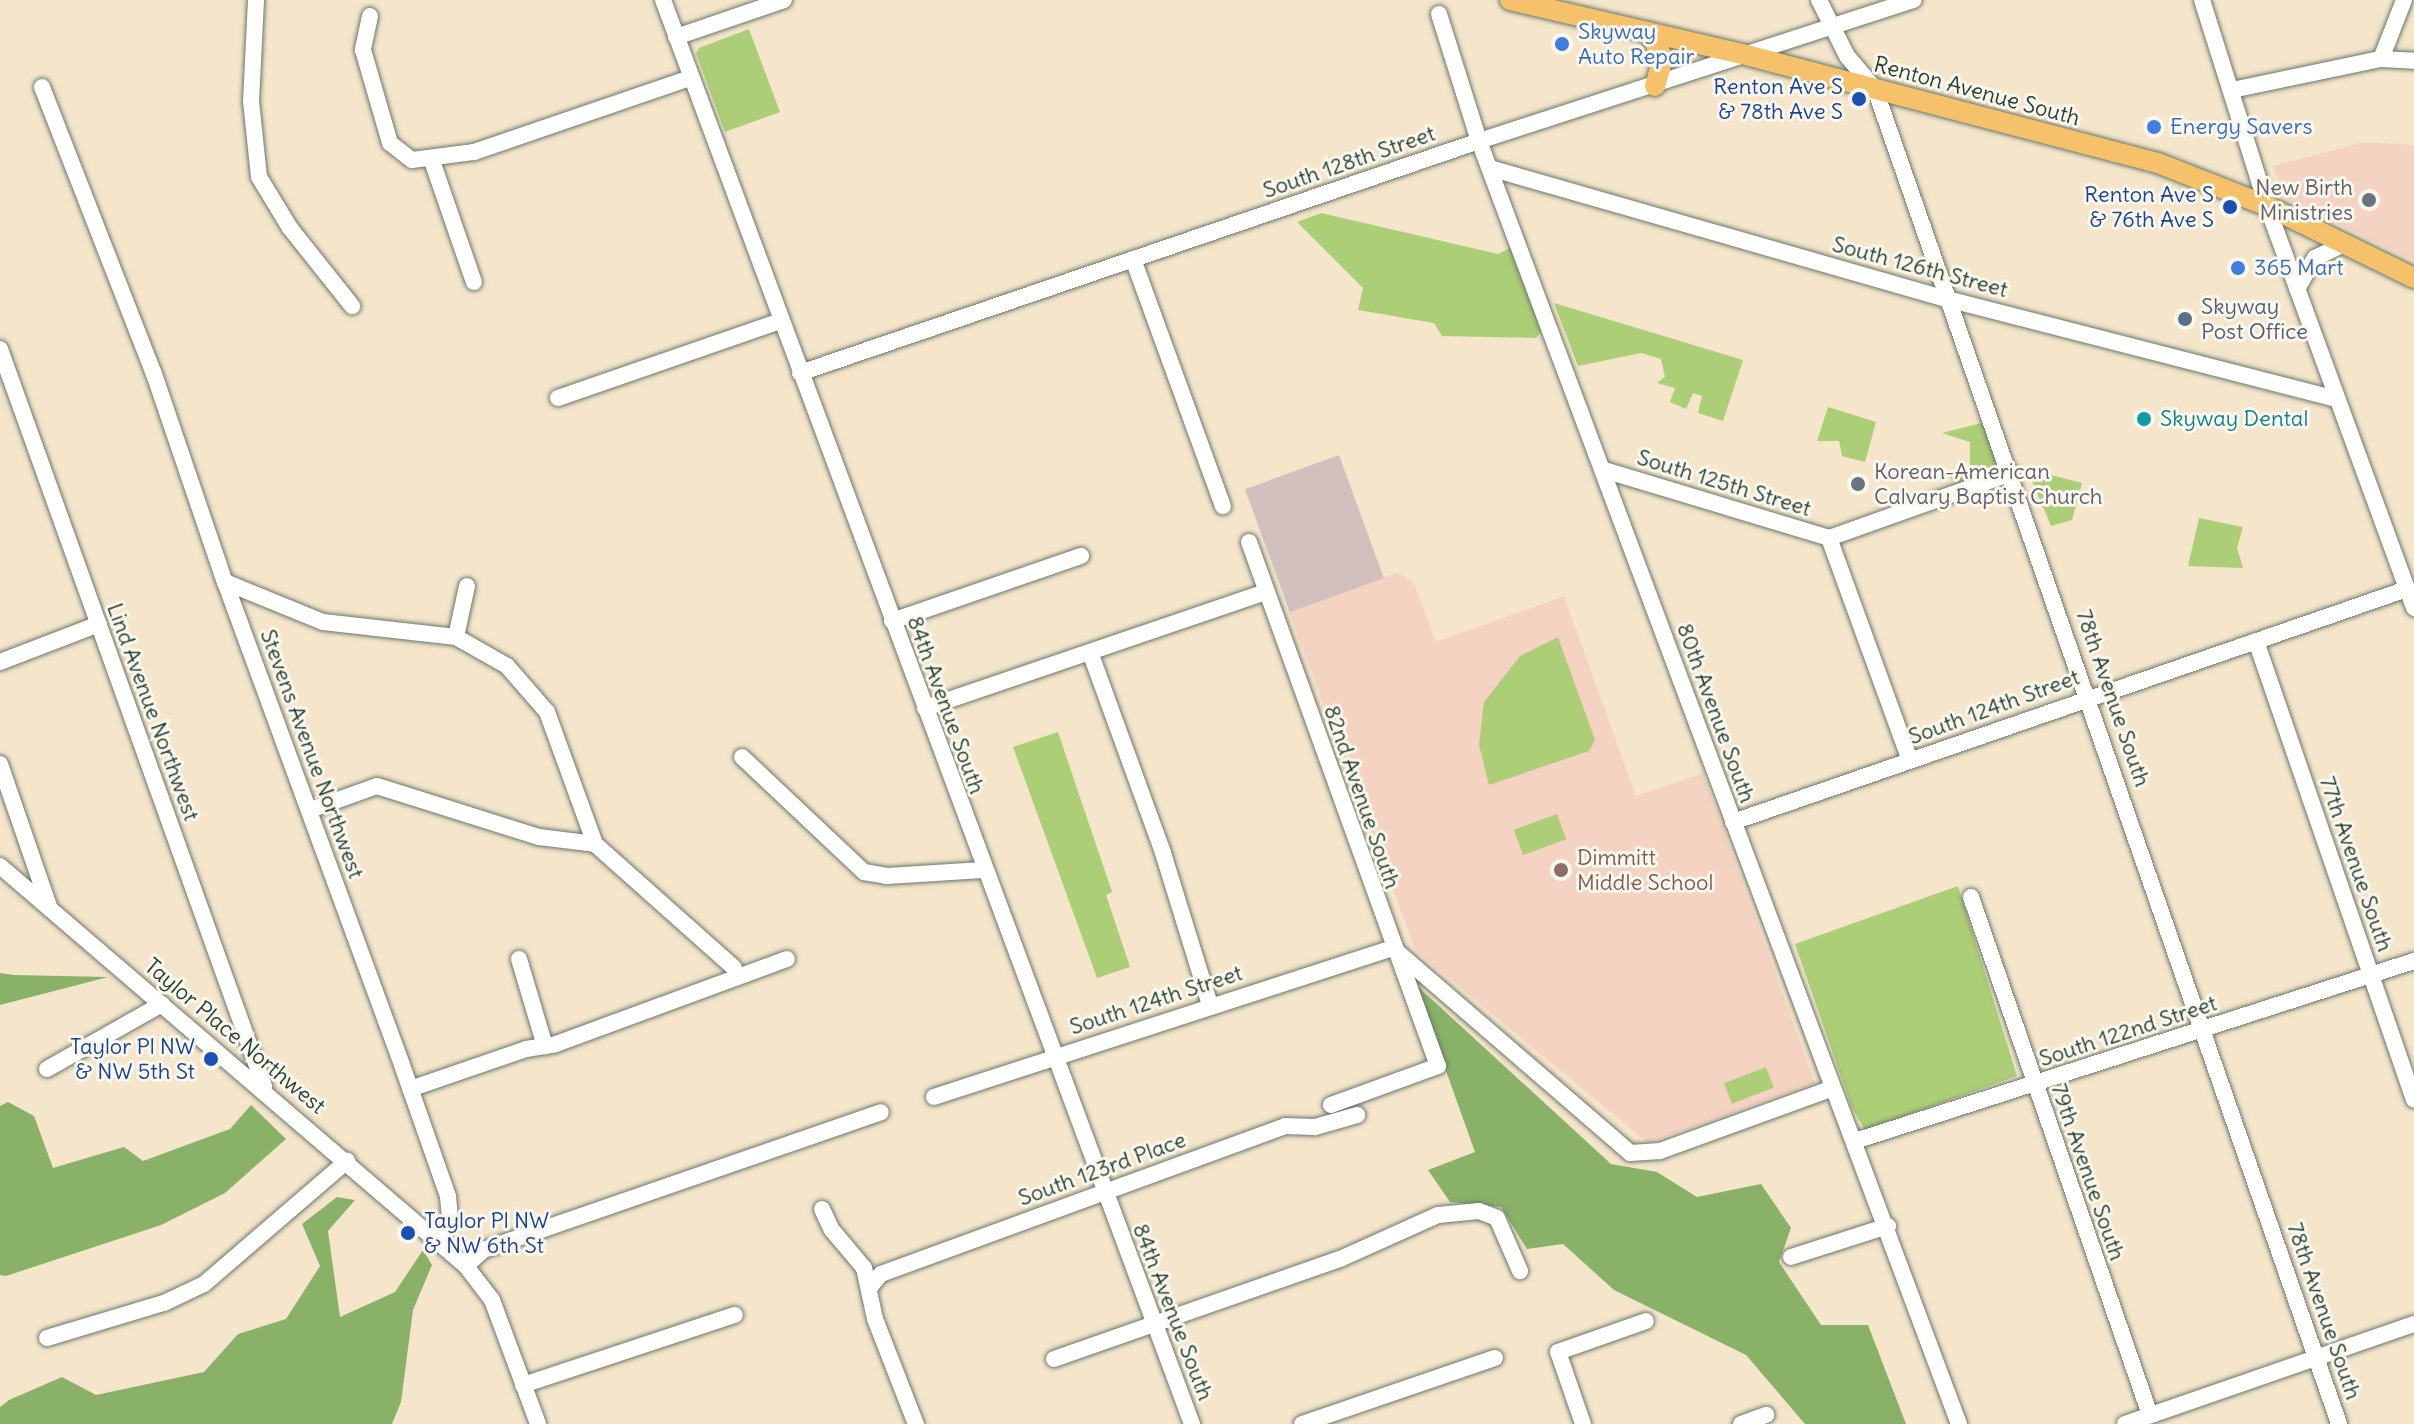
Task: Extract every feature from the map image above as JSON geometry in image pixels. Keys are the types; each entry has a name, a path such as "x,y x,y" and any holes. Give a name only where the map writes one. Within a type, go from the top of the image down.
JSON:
{"main road":[{"name":"Renton Avenue South","path":"1510,0 1750,56 2158,163 2267,206 2414,278"},
{"path":"1649,32 1663,58 1655,86"}],"street":[{"path":"256,0 251,101 259,177 290,228 352,306"},
{"name":"84th Avenue South","path":"663,0 983,870 1192,1424"},
{"path":"676,37 784,0"},
{"name":"78th Avenue South","path":"1819,0 1830,28 1875,89 2012,473 2339,1424"},
{"name":"South 128th Street","path":"800,373 1479,141 1750,56 1914,0"},
{"path":"2202,0 2267,206 2414,608"},
{"path":"2381,59 2404,0"},
{"name":"80th Avenue South","path":"1439,14 1479,141 1493,169 1830,1089 1855,1141 1888,1226 1959,1424"},
{"path":"370,16 363,50 390,143 401,156 432,161 474,152 690,78"},
{"path":"2232,90 2293,73 2381,59 2414,61"},
{"name":"Stevens Avenue Northwest","path":"42,87 154,374 225,582 410,1089 451,1209 441,1241"},
{"path":"432,161 474,282"},
{"name":"South 126th Street","path":"1493,169 1951,300 2337,399"},
{"path":"2297,289 2315,258 2344,244"},
{"path":"1133,259 1223,506"},
{"path":"558,398 780,321"},
{"name":"Lind Avenue Northwest","path":"0,349 265,1089"},
{"name":"South 125th Street","path":"1604,470 1829,538 2012,473"},
{"path":"1829,538 1910,761"},
{"name":"82nd Avenue South","path":"1249,542 1392,948 1438,1066 1331,1105"},
{"path":"892,621 1081,556"},
{"path":"225,582 323,622 456,637 507,666 537,697 595,844 734,968"},
{"path":"456,637 467,586"},
{"name":"South 124th Street","path":"1733,822 2089,696 2407,589"},
{"path":"925,708 1266,592"},
{"path":"0,662 99,624"},
{"name":"77th Avenue South","path":"2256,641 2414,1100"},
{"path":"1090,652 1163,853 1210,1005"},
{"path":"742,757 864,872 887,876 983,870"},
{"path":"0,764 49,907"},
{"path":"310,810 377,786 539,837 595,844"},
{"name":"Taylor Place Northwest","path":"0,866 441,1241"},
{"name":"79th Avenue South","path":"1971,897 2150,1415"},
{"path":"1392,948 1630,1153 1660,1151 1830,1089"},
{"name":"South 124th Street","path":"934,1097 1392,948"},
{"path":"519,959 545,1046"},
{"path":"410,1089 545,1046 787,959"},
{"name":"South 122nd Street","path":"1855,1141 2414,961"},
{"path":"47,1069 162,1004"},
{"path":"466,1266 483,1250 881,1112"},
{"name":"South 123rd Place","path":"870,1287 881,1274 1285,1126 1315,1127 1357,1115"},
{"path":"47,1338 194,1290 347,1161"},
{"path":"822,1209 832,1230 864,1268 875,1319 916,1424"},
{"path":"1054,1359 1340,1259 1409,1224 1459,1211 1489,1214 1504,1227 1520,1271"},
{"path":"1791,1257 1888,1226"},
{"path":"441,1241 466,1266 492,1300 538,1424"},
{"path":"523,1385 735,1315"},
{"path":"1583,1424 1558,1352 1646,1321"},
{"path":"2125,1424 2414,1324"},
{"path":"1302,1424 1495,1358"},
{"path":"1741,1424 1766,1415"}],"shaded area":[{"path":"2365,142 2414,145 2414,261 2287,199 2272,166"},
{"path":"1339,455 1384,578 1290,612 1245,489"},
{"name":"Dimmitt Middle School","path":"1398,572 1414,583 1436,642 1564,596 1636,796 1703,773 1815,1083 1648,1143 1416,951 1289,612"}],"green space":[{"path":"749,29 780,112 725,132 696,53 699,48"},
{"path":"1321,213 1498,254 1514,246 1541,332 1536,338 1442,336 1434,323 1358,310 1363,288 1297,222"},
{"path":"1554,303 1743,360 1723,421 1698,413 1702,396 1693,393 1686,409 1670,402 1675,388 1657,383 1665,377 1661,359 1641,353 1578,366"},
{"path":"1828,407 1876,422 1865,462 1842,456 1839,441 1817,441"},
{"path":"1985,422 1998,462 1992,472 1958,484 1945,474 1970,467 1970,442 1942,433"},
{"path":"2027,469 2082,483 2072,520 2051,526"},
{"path":"2199,518 2243,527 2237,548 2243,568 2188,566"},
{"path":"1558,637 1595,740 1589,751 1489,785 1479,745 1484,702 1520,656"},
{"path":"1058,732 1112,892 1106,895 1130,967 1097,978 1013,747"},
{"path":"1557,814 1566,839 1523,855 1514,830"},
{"path":"1958,886 2017,1076 1865,1130 1852,1108 1795,944"},
{"path":"0,973 14,975 108,977 0,1005"},
{"path":"1415,984 1611,1164 1657,1172 1697,1197 1761,1184 1791,1228 1779,1262 1821,1325 1868,1325 1906,1424 1805,1424 1746,1355 1614,1290 1563,1244 1527,1249 1501,1207 1450,1202 1428,1170 1475,1152"},
{"path":"1766,1067 1774,1088 1732,1104 1724,1083"},
{"path":"8,1102 34,1116 53,1168 124,1147 143,1161 230,1129 251,1105 286,1139 225,1193 161,1225 6,1276 0,1275 0,1106"},
{"path":"337,1197 355,1200 328,1231 340,1317 395,1292 423,1250 432,1265 413,1310 401,1402 392,1424 0,1424 0,1407 9,1400 62,1377 96,1395 204,1372 238,1334 286,1319 320,1266 302,1224"}],"place":[{"name":"Skyway Auto Repair","path":"1562,44"},
{"name":"Renton Ave S & 78th Ave S","path":"1859,99"},
{"name":"Energy Savers","path":"2154,127"},
{"name":"New Birth Ministries","path":"2369,200"},
{"name":"Renton Ave S & 76th Ave S","path":"2230,207"},
{"name":"365 Mart","path":"2238,268"},
{"name":"Skyway Post Office","path":"2185,319"},
{"name":"Skyway Dental","path":"2144,419"},
{"name":"Korean-American Calvary Baptist Church","path":"1858,484"},
{"name":"Dimmitt Middle School","path":"1561,870"},
{"name":"Taylor Pl NW & NW 5th St","path":"211,1059"},
{"name":"Taylor Pl NW & NW 6th St","path":"408,1233"}]}
